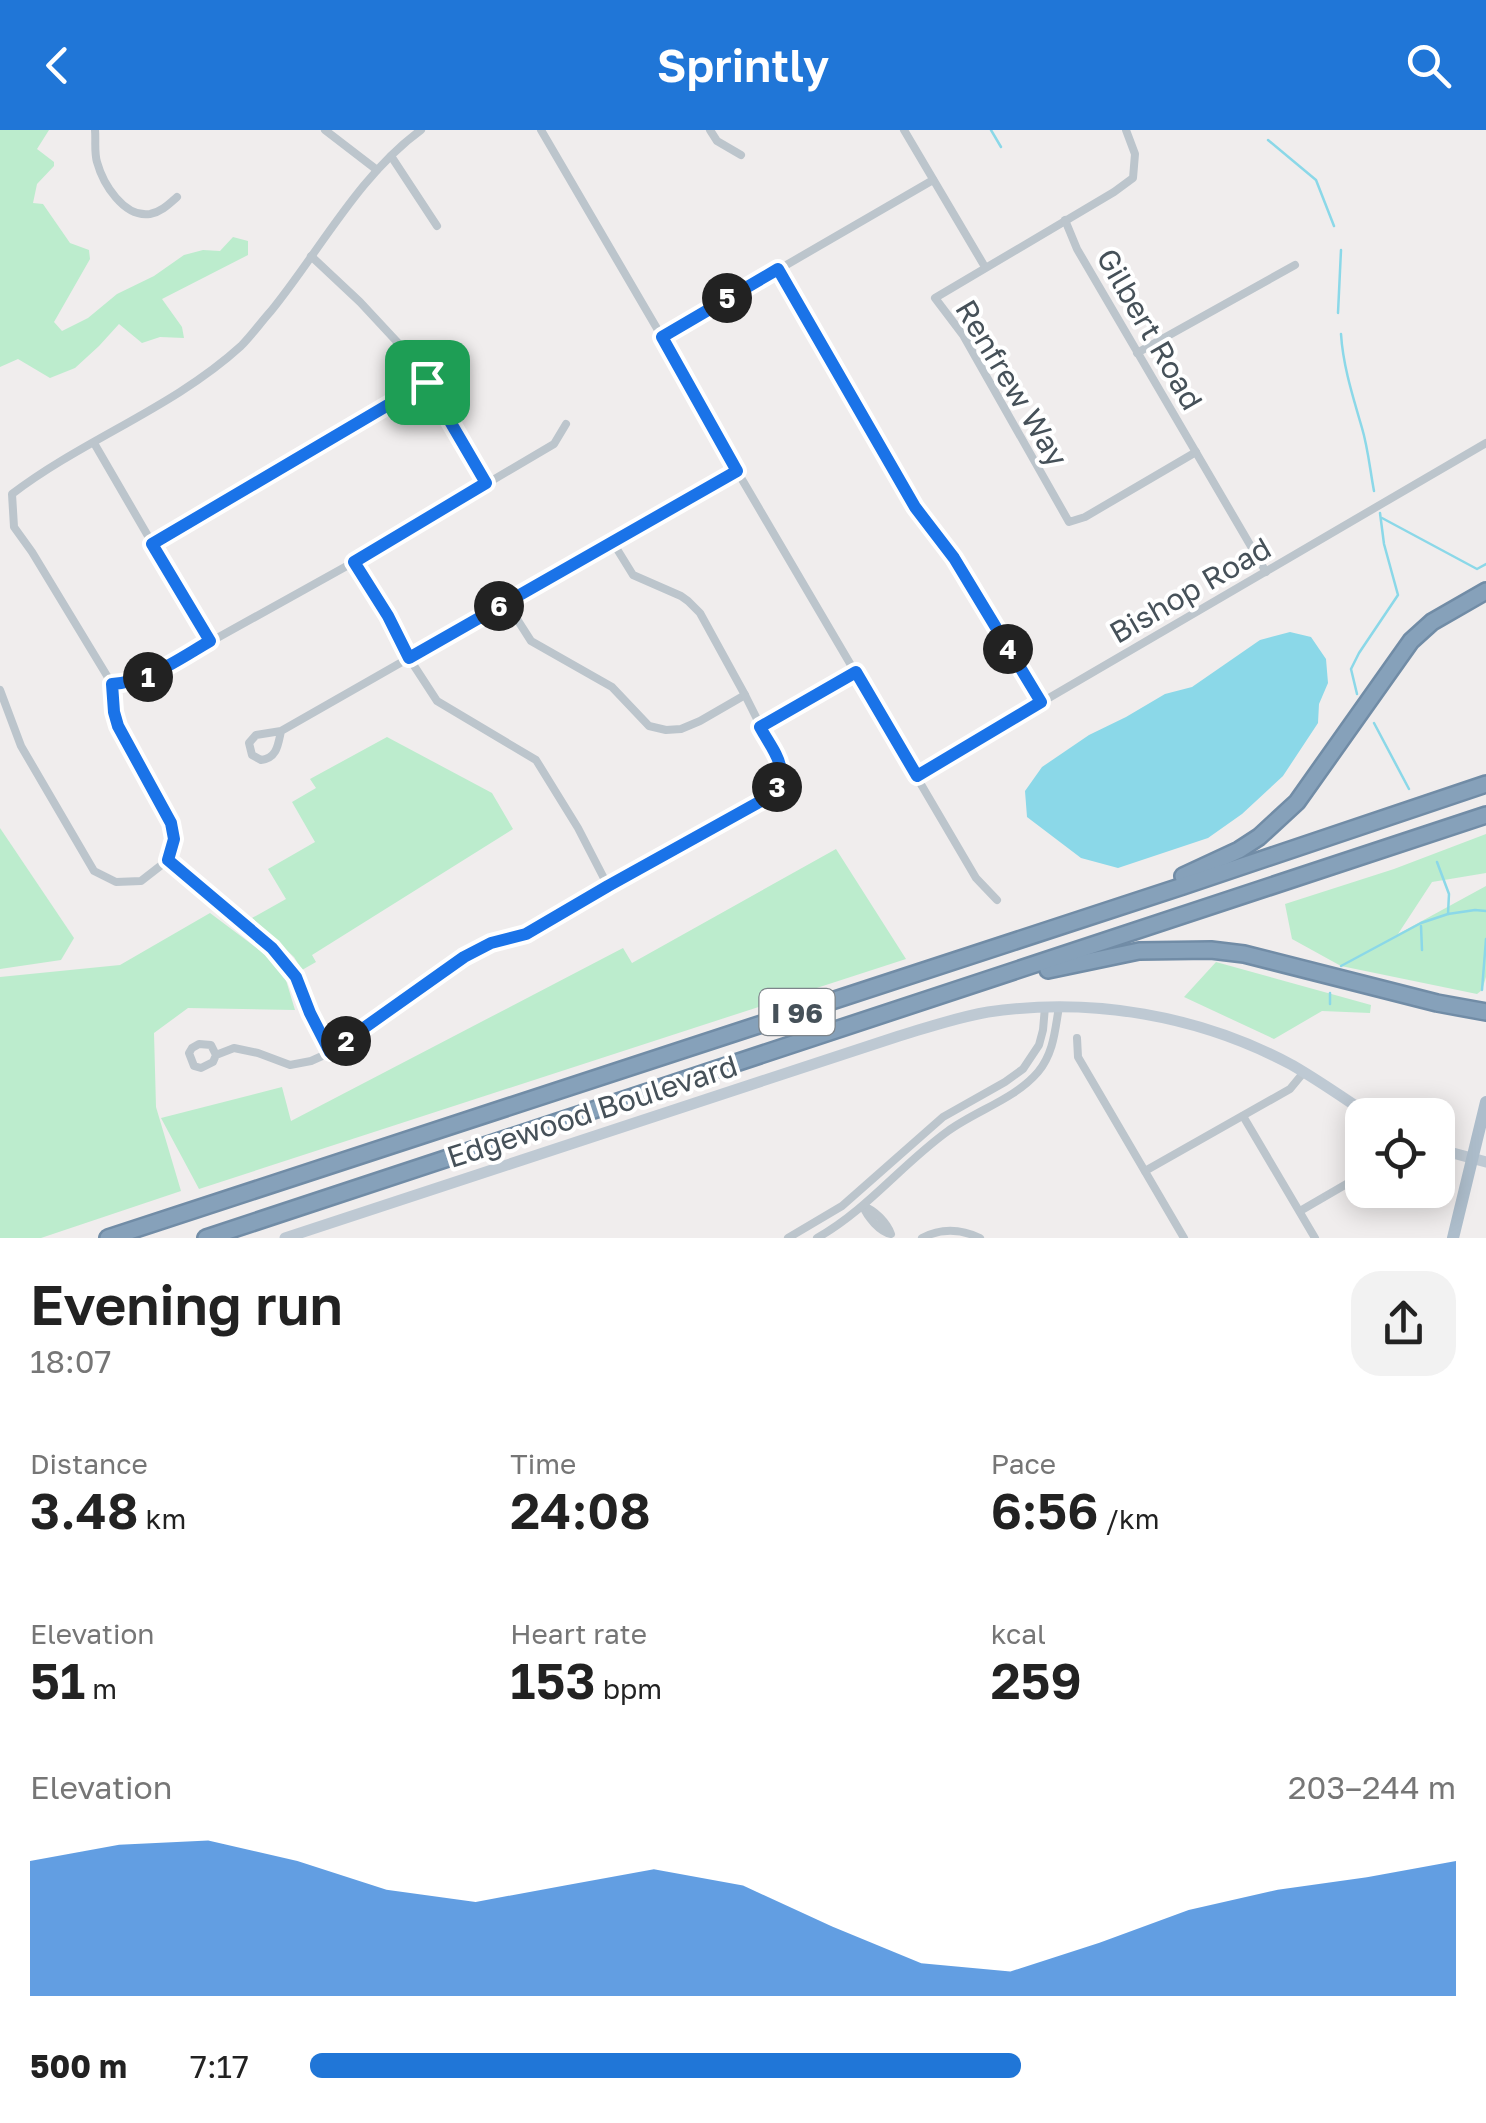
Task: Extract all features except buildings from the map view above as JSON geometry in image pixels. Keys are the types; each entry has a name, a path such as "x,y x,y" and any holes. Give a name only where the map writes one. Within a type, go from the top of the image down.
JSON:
{"highway":[{"path":"1073,922 1081,912 1222,860 1259,837 1297,802 1314,780 1411,640 1432,622 1486,591"},
{"name":"I 96","path":"108,1238 1486,784"},
{"name":"I 96","path":"206,1238 1486,815"},
{"path":"823,1034 1044,970 1110,956 1165,950 1244,954 1437,1004 1486,1012"}],"main road":[{"path":"1453,1238 1480,1160 1486,1102"}],"street":[{"path":"95,130 97,162 112,195 130,210 146,215 163,209 177,197"},
{"path":"325,130 377,170"},
{"path":"0,690 21,746 94,871 116,882 140,881 168,860 174,839 171,823 118,726 112,684 14,527 12,494 44,469 172,398 243,344 377,170 421,130"},
{"path":"541,130 976,878 997,900"},
{"path":"710,130 717,141 740,155"},
{"name":"Renfrew Way","path":"904,130 985,267 936,298 963,335 1069,522 1085,517 1196,452"},
{"path":"985,267 1134,178 1135,154 1126,130"},
{"path":"390,156 437,226"},
{"path":"662,337 934,180"},
{"name":"Gilbert Road","path":"1064,220 1136,354 1266,572"},
{"path":"312,256 413,359 486,483"},
{"path":"1136,354 1296,265"},
{"path":"778,269 915,507 954,558 1041,702"},
{"path":"152,544 427,382"},
{"path":"112,684 147,677 354,562 554,444 566,424"},
{"path":"94,443 210,641"},
{"name":"Bishop Road","path":"917,776 1486,444"},
{"path":"281,732 271,757 261,760 252,755 249,743 256,735 281,732 737,471"},
{"path":"216,1055 234,1048 290,1064 311,1061 330,1052 464,957 491,943 526,934 770,796 779,785 782,777 778,761 694,606 681,596 633,575 612,541"},
{"path":"354,562 438,701 536,760 608,886"},
{"path":"506,602 531,641 612,687 649,726 681,729 746,696"},
{"path":"760,727 856,672"},
{"path":"168,860 272,948 296,977 330,1052"},
{"path":"788,1238 842,1206 943,1117 1023,1069 1039,1045 1045,1007"},
{"path":"817,1238 863,1206 952,1128 1030,1080 1048,1057 1059,1007"},
{"name":"Edgewood Boulevard","path":"284,1238 955,1019 988,1012 1098,1008 1168,1018 1236,1040 1304,1072 1345,1099"},
{"path":"1077,1038 1078,1056 1184,1238"},
{"path":"1146,1171 1290,1089 1304,1072"},
{"path":"1243,1116 1315,1238"},
{"path":"1455,1153 1480,1160"},
{"path":"1300,1212 1345,1185"},
{"path":"863,1206 884,1233 893,1236"},
{"path":"922,1238 957,1230 980,1238"}],"green space":[{"path":"0,130 49,130 37,149 54,166 37,184 33,203 43,204 70,243 89,250 90,259 54,322 62,331 184,255 220,251 233,237 248,241 248,255 162,299 182,327 184,338 160,337 142,343 119,324 75,368 50,378 18,359 0,367"},
{"path":"387,737 492,793 513,829 312,955 316,962 302,970 294,957 252,918 286,899 268,869 315,842 292,802 316,788 310,779"},
{"path":"0,828 74,938 61,960 0,969"},
{"path":"1486,834 1486,873 1432,882 1398,934 1486,886 1486,977 1477,994 1341,966 1292,939 1285,904"},
{"path":"836,849 906,959 199,1189 161,1118 282,1087 291,1121 623,948 632,963"},
{"path":"210,913 282,967 295,1010 188,1008 154,1033 156,1107 181,1191 41,1238 0,1238 0,977 120,965"},
{"path":"1216,962 1371,1005 1370,1013 1322,1011 1274,1039 1184,997"}],"water":[{"path":"1290,632 1311,637 1326,659 1328,683 1319,704 1318,723 1283,776 1242,814 1208,838 1118,868 1081,858 1027,817 1025,791 1042,767 1089,735 1165,694 1192,687 1260,640"}],"waterway":[{"path":"991,130 1001,147"},
{"path":"1268,140 1316,180 1334,226"},
{"path":"1338,313 1341,250"},
{"path":"1341,334 1374,491"},
{"path":"1357,694 1351,669 1398,595 1380,513"},
{"path":"1382,518 1477,569 1486,564"},
{"path":"1374,723 1409,789"},
{"path":"1437,862 1449,894 1448,914 1486,911"},
{"path":"1341,966 1421,923 1448,914"},
{"path":"1421,926 1422,950"},
{"path":"1482,990 1486,939"},
{"path":"1330,993 1330,1004"}],"route":[{"path":"778,269 915,507 954,558 1041,702 917,776 856,672 760,727 782,772 779,785 770,796 526,934 491,943 464,957 330,1052 296,977 272,948 168,860 174,839 171,823 118,726 112,684 147,677 210,641 152,544 427,382 486,483 354,562 409,658 737,471 662,337 778,269"}]}
